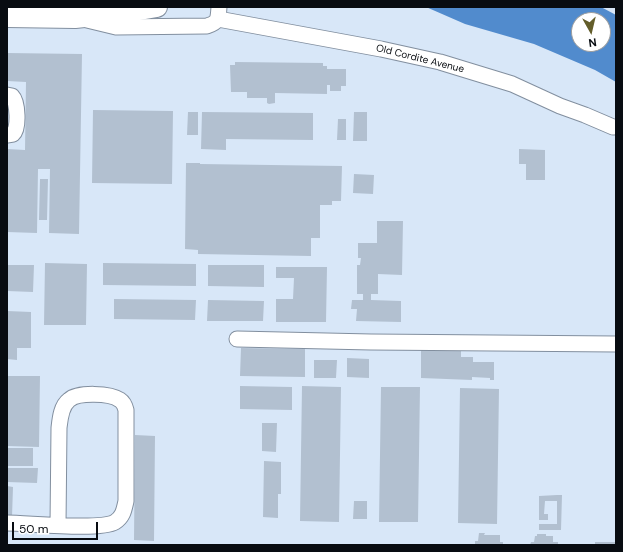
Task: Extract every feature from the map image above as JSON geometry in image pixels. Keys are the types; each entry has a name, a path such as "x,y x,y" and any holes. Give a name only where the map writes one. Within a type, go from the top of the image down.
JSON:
{"main road":[{"path":"7,17 75,18 122,13 157,7"}],"lane":[{"path":"75,18 116,27 207,26 214,24 219,13"},
{"name":"Old Cordite Avenue","path":"219,13 440,62 512,84 560,106 613,127"},
{"path":"7,95 12,96 16,103 15,132 7,135"},
{"path":"237,339 371,342 616,344"},
{"path":"7,523 58,525 108,525 121,517 126,501 126,410 124,405 115,397 104,395 80,395 75,396 65,404 60,418 59,428 58,525"}],"water":[{"path":"426,7 601,7 610,12 571,12 571,52 611,52 611,12 616,15 616,82 595,70 534,44 465,24"}],"building":[{"path":"7,53 82,54 79,234 49,233 50,169 38,169 37,233 7,232 7,149 25,150 26,82 7,81"},
{"path":"235,62 323,63 323,66 327,66 327,69 346,69 346,86 341,86 341,91 330,91 330,85 327,85 327,94 275,93 275,103 269,104 267,103 267,98 247,98 247,92 231,92 230,65 235,65"},
{"path":"93,110 173,111 172,184 92,183"},
{"path":"188,112 198,112 198,135 187,135"},
{"path":"202,112 313,113 313,140 226,139 226,150 201,149"},
{"path":"354,112 367,112 367,141 353,141"},
{"path":"338,119 346,119 346,140 337,140"},
{"path":"519,149 545,150 545,180 526,180 526,164 519,164"},
{"path":"186,163 342,166 341,201 332,201 332,205 320,205 320,238 311,238 311,256 198,254 198,250 185,249"},
{"path":"354,174 374,175 373,194 353,193"},
{"path":"40,179 48,179 47,220 39,220"},
{"path":"377,221 403,221 402,275 378,274 378,294 371,294 371,300 401,301 401,322 356,321 357,309 351,309 352,300 363,300 363,294 357,294 357,265 360,265 361,258 358,258 358,243 377,243"},
{"path":"45,263 87,264 86,325 44,325"},
{"path":"103,263 196,264 196,286 103,285"},
{"path":"7,265 34,265 33,292 7,291"},
{"path":"208,265 264,265 264,287 208,286"},
{"path":"276,267 327,267 326,322 276,322 276,299 293,299 294,278 276,278"},
{"path":"114,299 196,300 195,320 114,319"},
{"path":"208,300 264,301 263,321 207,321"},
{"path":"7,311 31,312 31,348 17,348 17,360 7,359"},
{"path":"241,348 305,349 305,377 240,376"},
{"path":"421,350 461,351 461,357 473,357 473,362 494,362 494,380 490,380 490,378 472,377 472,380 421,378"},
{"path":"347,358 369,359 369,378 347,377"},
{"path":"314,360 337,360 336,378 314,378"},
{"path":"7,376 40,376 39,447 7,446"},
{"path":"240,386 292,387 292,410 240,409"},
{"path":"302,386 341,387 339,522 300,521"},
{"path":"381,387 420,387 418,522 379,522"},
{"path":"460,388 499,389 497,524 458,523"},
{"path":"262,423 277,423 276,452 262,451"},
{"path":"135,435 155,436 154,541 134,540"},
{"path":"7,448 33,448 33,466 7,466"},
{"path":"264,461 281,462 281,494 278,494 278,518 263,517"},
{"path":"7,468 38,468 37,483 7,482"},
{"path":"7,486 13,487 12,517 7,517"},
{"path":"562,495 561,530 539,530 539,524 557,524 557,501 545,501 544,514 548,514 548,520 539,520 539,496"},
{"path":"354,501 367,501 367,519 353,519"},
{"path":"479,533 485,533 484,535 500,535 500,542 503,542 503,545 475,545 475,541 478,541"},
{"path":"537,534 553,536 553,542 558,542 558,545 530,545 531,542 534,542"},
{"path":"595,542 616,542 616,545 595,545"}]}
